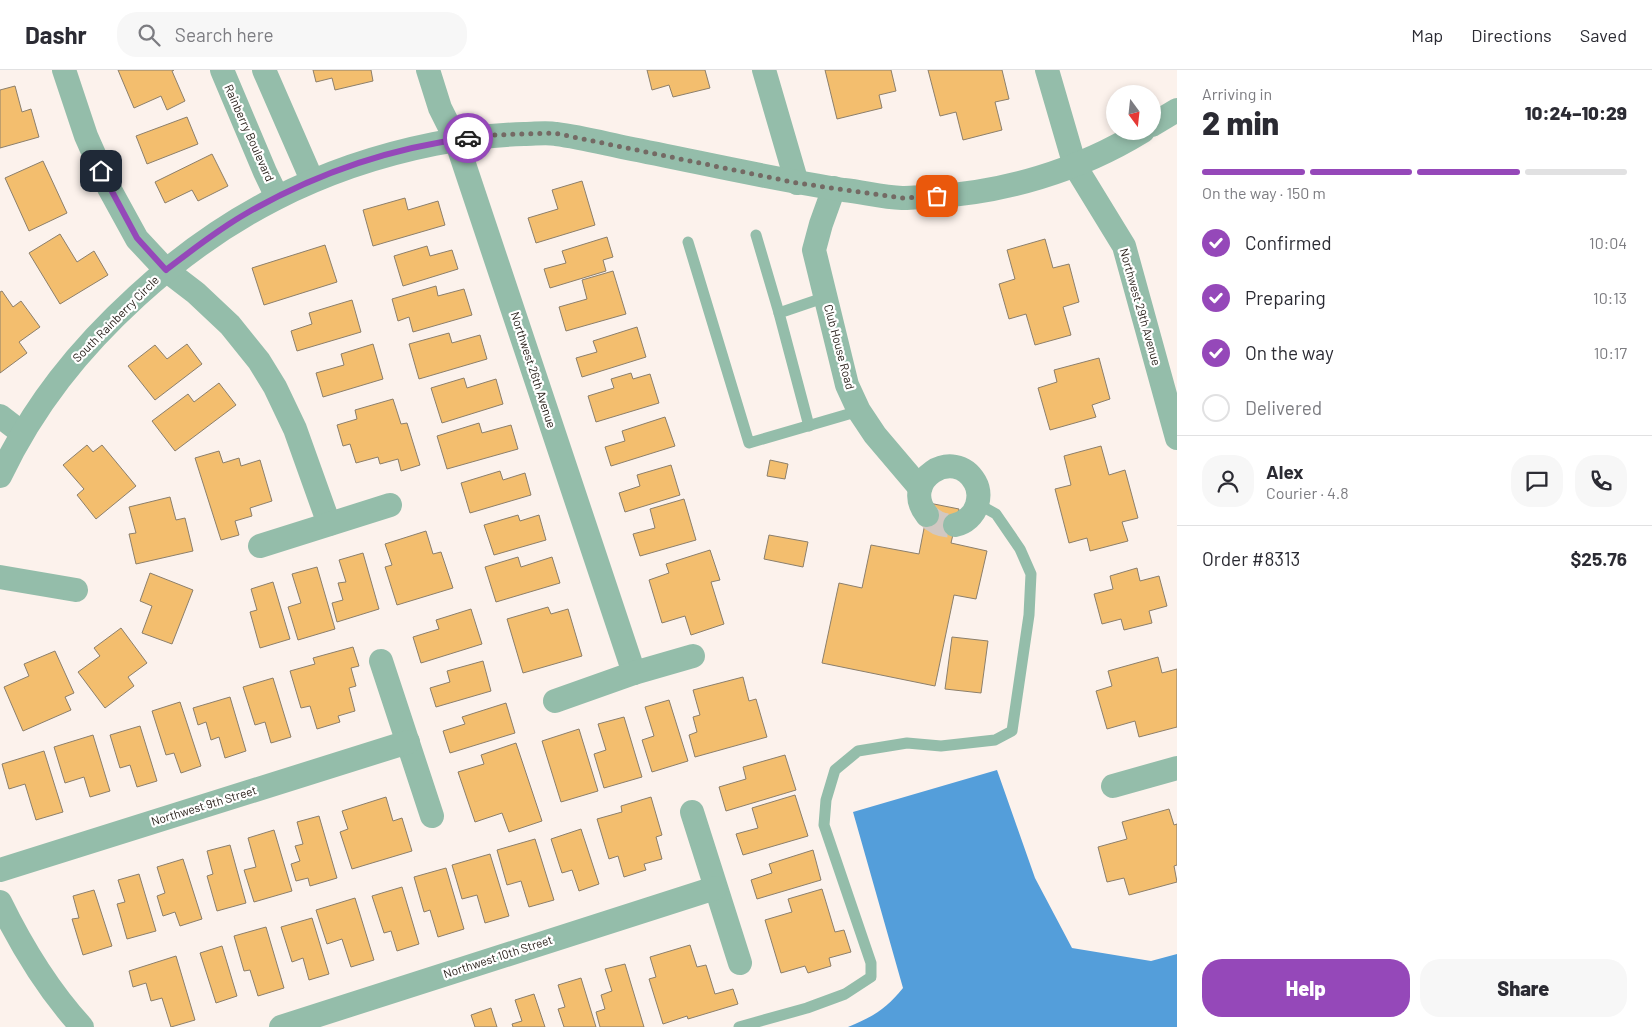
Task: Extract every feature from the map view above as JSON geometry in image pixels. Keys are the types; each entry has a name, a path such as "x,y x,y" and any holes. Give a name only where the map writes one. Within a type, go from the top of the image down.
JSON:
{"street":[{"path":"64,70 86,136 109,188 137,238 166,270 196,293 230,325 263,367 275,387 296,429 329,524"},
{"name":"Rainberry Boulevard","path":"222,70 277,196"},
{"path":"264,70 312,180"},
{"name":"Northwest 26th Avenue","path":"428,70 440,108 456,140 634,673"},
{"path":"764,70 797,183"},
{"name":"Northwest 29th Avenue","path":"1047,70 1075,166 1124,246 1177,438"},
{"path":"1161,120 1177,110"},
{"name":"South Rainberry Circle","path":"0,476 22,433 52,387 88,344 166,270 213,234 277,196 344,168 401,151 456,140 494,135 554,133 797,183 902,198 955,195 1007,187 1075,166 1129,140"},
{"name":"Club House Road","path":"834,188 814,250 847,384 859,411 875,436 920,488"},
{"path":"0,416 22,433"},
{"path":"927,516 921,506 920,488 930,472 948,466 957,467 972,477 977,485 979,494 978,504 974,512 967,519 955,524"},
{"path":"260,546 390,505"},
{"path":"0,577 76,590"},
{"path":"554,700 634,673 693,656"},
{"path":"381,661 432,816"},
{"name":"Northwest 9th Street","path":"0,870 408,742"},
{"path":"1113,786 1177,768"},
{"path":"692,812 740,963"},
{"name":"Northwest 10th Street","path":"281,1027 715,888"},
{"path":"0,902 40,973 82,1027"}],"lane":[{"path":"756,235 809,426"},
{"path":"688,242 749,444 859,411"},
{"path":"779,313 826,297"},
{"path":"739,1027 807,1008 845,994 871,977 871,963 824,825 826,800 835,770 858,751 907,743 941,746 995,740 1012,731 1029,615 1031,574 1020,550 996,514 978,504"}],"water":[{"path":"997,770 1035,878 1072,948 1151,961 1177,954 1177,1027 848,1027 865,1020 879,1011 903,988 853,812"}],"building":[{"path":"118,70 174,70 172,71 185,101 167,110 161,96 134,108"},
{"path":"313,70 371,70 373,81 335,90 332,78 316,82"},
{"path":"647,70 705,70 710,88 673,97 669,85 652,90"},
{"path":"825,70 891,70 896,91 879,95 882,108 837,119"},
{"path":"928,70 1002,70 1009,99 995,102 1002,130 963,140 956,112 940,116"},
{"path":"15,86 22,112 31,109 39,137 0,148 0,90"},
{"path":"187,117 198,144 147,164 136,136"},
{"path":"212,154 228,186 198,201 192,190 165,203 155,182"},
{"path":"43,161 67,213 29,231 5,178"},
{"path":"582,181 595,225 536,243 528,218 558,209 552,190"},
{"path":"405,198 408,210 438,201 445,225 373,246 363,210"},
{"path":"60,234 77,262 94,251 108,275 60,304 29,253"},
{"path":"607,237 613,257 603,260 606,271 550,288 544,269 566,263 562,251"},
{"path":"1045,239 1053,268 1069,264 1079,302 1063,307 1071,335 1035,345 1026,314 1009,319 999,284 1015,279 1007,250"},
{"path":"325,245 337,282 264,305 252,268"},
{"path":"427,246 430,256 452,250 458,269 403,286 394,256"},
{"path":"613,271 626,314 566,331 559,307 587,299 582,280"},
{"path":"436,286 438,296 464,289 472,315 413,332 409,317 398,321 392,299"},
{"path":"2,291 13,307 21,301 40,327 19,342 27,353 0,373 0,292"},
{"path":"352,300 361,332 297,351 291,331 312,324 309,313"},
{"path":"637,327 646,357 582,377 576,358 597,352 593,341"},
{"path":"449,333 452,343 480,335 487,359 419,379 409,344"},
{"path":"187,344 202,364 155,400 128,366 155,345 167,359"},
{"path":"373,344 383,379 323,397 316,373 344,365 341,354"},
{"path":"1099,358 1110,399 1092,405 1096,417 1050,430 1038,388 1057,382 1054,370"},
{"path":"631,373 633,379 650,374 659,403 596,422 588,396 614,388 611,379"},
{"path":"464,378 467,388 496,379 503,404 442,423 431,388"},
{"path":"219,383 236,405 175,451 152,421 188,394 194,402"},
{"path":"393,399 401,424 407,423 420,465 401,471 398,459 380,464 378,457 356,463 350,444 343,446 337,425 357,419 355,410"},
{"path":"665,417 675,446 611,466 605,447 625,441 622,431"},
{"path":"479,423 482,433 511,425 518,449 447,469 437,436"},
{"path":"87,445 93,452 102,445 136,486 96,519 77,495 84,489 63,465"},
{"path":"1101,446 1109,475 1125,470 1138,518 1122,522 1128,541 1090,551 1087,538 1069,543 1055,489 1071,485 1064,456"},
{"path":"219,451 223,463 239,458 241,466 260,460 272,501 250,508 252,516 235,521 239,535 221,540 195,458"},
{"path":"770,460 788,464 785,479 767,476"},
{"path":"671,465 680,495 625,512 619,493 640,486 637,475"},
{"path":"500,471 503,480 525,473 531,495 470,513 461,483"},
{"path":"170,497 176,520 185,518 193,551 136,564 129,534 136,533 129,507"},
{"path":"684,499 696,540 640,556 633,534 655,528 650,509"},
{"path":"929,503 959,509 951,543 987,551 976,599 954,595 935,686 822,663 839,583 862,588 871,545 919,554"},
{"path":"518,515 520,521 539,515 546,540 494,555 484,525"},
{"path":"426,531 433,554 441,552 453,588 397,605 385,567 392,565 385,544"},
{"path":"769,535 808,542 803,567 764,559"},
{"path":"710,550 720,580 711,582 724,624 691,635 685,616 662,623 649,580 669,573 666,564"},
{"path":"363,553 379,609 337,622 332,603 343,600 338,583 346,582 339,560"},
{"path":"518,557 521,567 552,557 560,583 496,602 485,567"},
{"path":"317,567 335,629 298,640 288,607 301,603 292,574"},
{"path":"1137,568 1140,581 1159,576 1167,606 1149,611 1152,623 1124,630 1121,619 1102,624 1094,594 1113,589 1110,576"},
{"path":"150,573 193,590 172,644 142,633 152,606 140,601"},
{"path":"273,582 290,639 260,648 250,612 257,610 251,589"},
{"path":"548,607 551,614 568,609 582,656 523,673 507,619"},
{"path":"471,609 482,644 421,663 413,637 439,629 436,620"},
{"path":"121,628 147,663 128,677 134,686 105,708 78,672 100,656 94,648"},
{"path":"952,637 988,641 981,693 945,689"},
{"path":"353,647 359,666 351,668 356,686 349,688 355,711 338,716 340,722 317,729 310,706 301,708 290,671 315,664 313,658"},
{"path":"55,651 74,693 65,697 71,710 23,731 4,687 29,676 24,664"},
{"path":"1158,657 1162,673 1177,669 1177,727 1139,737 1135,721 1107,729 1096,691 1112,686 1108,671"},
{"path":"483,661 491,691 436,707 430,688 450,682 447,671"},
{"path":"743,677 749,701 756,699 767,737 695,757 689,735 697,732 693,717 700,715 693,690"},
{"path":"273,678 291,737 271,743 265,722 255,725 243,687"},
{"path":"230,697 246,751 225,758 219,737 211,740 206,722 198,725 193,708"},
{"path":"669,700 688,761 652,772 642,740 654,736 645,707"},
{"path":"180,702 201,766 181,773 174,753 166,755 152,711"},
{"path":"506,703 515,733 450,753 443,731 465,724 462,717"},
{"path":"624,717 642,777 604,788 594,754 606,750 598,724"},
{"path":"140,726 157,781 137,787 130,765 120,768 110,735"},
{"path":"579,729 598,791 561,802 542,741"},
{"path":"93,735 110,791 90,797 84,777 65,783 54,747"},
{"path":"516,743 542,821 509,832 502,813 475,822 458,772 484,764 481,755"},
{"path":"44,751 63,812 36,820 25,784 9,789 2,764"},
{"path":"785,755 796,790 726,811 719,787 746,779 743,767"},
{"path":"795,795 808,836 743,855 736,834 758,828 752,808"},
{"path":"386,797 393,821 402,818 412,851 352,869 340,832 348,829 342,811"},
{"path":"651,797 662,835 656,837 662,859 644,864 646,870 624,877 618,856 609,859 597,819 622,812 621,806"},
{"path":"1169,809 1174,825 1177,824 1177,865 1174,866 1177,882 1129,895 1124,878 1107,882 1098,847 1127,839 1122,822"},
{"path":"319,816 337,878 310,886 308,878 296,881 291,864 300,861 295,846 303,844 297,822"},
{"path":"581,829 599,884 579,891 572,870 562,873 551,839"},
{"path":"274,830 292,891 254,902 244,870 256,867 248,838"},
{"path":"535,839 554,900 529,907 521,881 507,885 497,850"},
{"path":"230,845 246,903 217,911 207,876 213,874 207,851"},
{"path":"813,850 821,880 757,899 751,880 772,873 769,864"},
{"path":"490,854 509,916 485,923 477,895 462,899 452,865"},
{"path":"183,859 202,919 180,926 175,912 163,916 157,896 165,893 157,867"},
{"path":"446,868 464,929 438,937 430,910 424,912 414,877"},
{"path":"139,874 156,931 127,939 117,904 125,902 118,880"},
{"path":"402,887 419,944 397,951 391,931 384,933 372,896"},
{"path":"822,889 835,932 844,930 851,952 829,958 831,966 808,973 805,966 781,973 765,920 792,912 788,899"},
{"path":"94,890 112,946 83,955 72,919 79,918 73,896"},
{"path":"355,898 374,960 351,967 342,939 327,944 316,910"},
{"path":"312,918 329,974 309,980 303,958 292,962 281,927"},
{"path":"266,927 284,988 258,996 250,970 244,971 234,936"},
{"path":"690,945 697,967 706,965 715,994 733,989 738,1004 688,1019 687,1016 663,1024 649,979 656,977 650,957"},
{"path":"222,946 237,996 216,1003 200,953"},
{"path":"176,956 195,1020 171,1027 162,998 151,1001 146,983 133,987 129,971"},
{"path":"625,964 644,1027 600,1027 596,1012 605,1009 601,995 612,991 605,969"},
{"path":"581,978 596,1027 564,1027 558,1009 565,1007 558,985"},
{"path":"534,994 545,1027 513,1027 512,1024 522,1021 515,1000"},
{"path":"491,1008 497,1027 475,1027 471,1015"}],"tunnel":[{"path":"927,515 940,524 955,525"}],"way so far":[{"path":"468,138 554,133 797,183 902,198 937,196"}],"route":[{"path":"101,171 137,238 166,270 213,234 246,213 306,183 344,168 401,151 468,138"}]}
